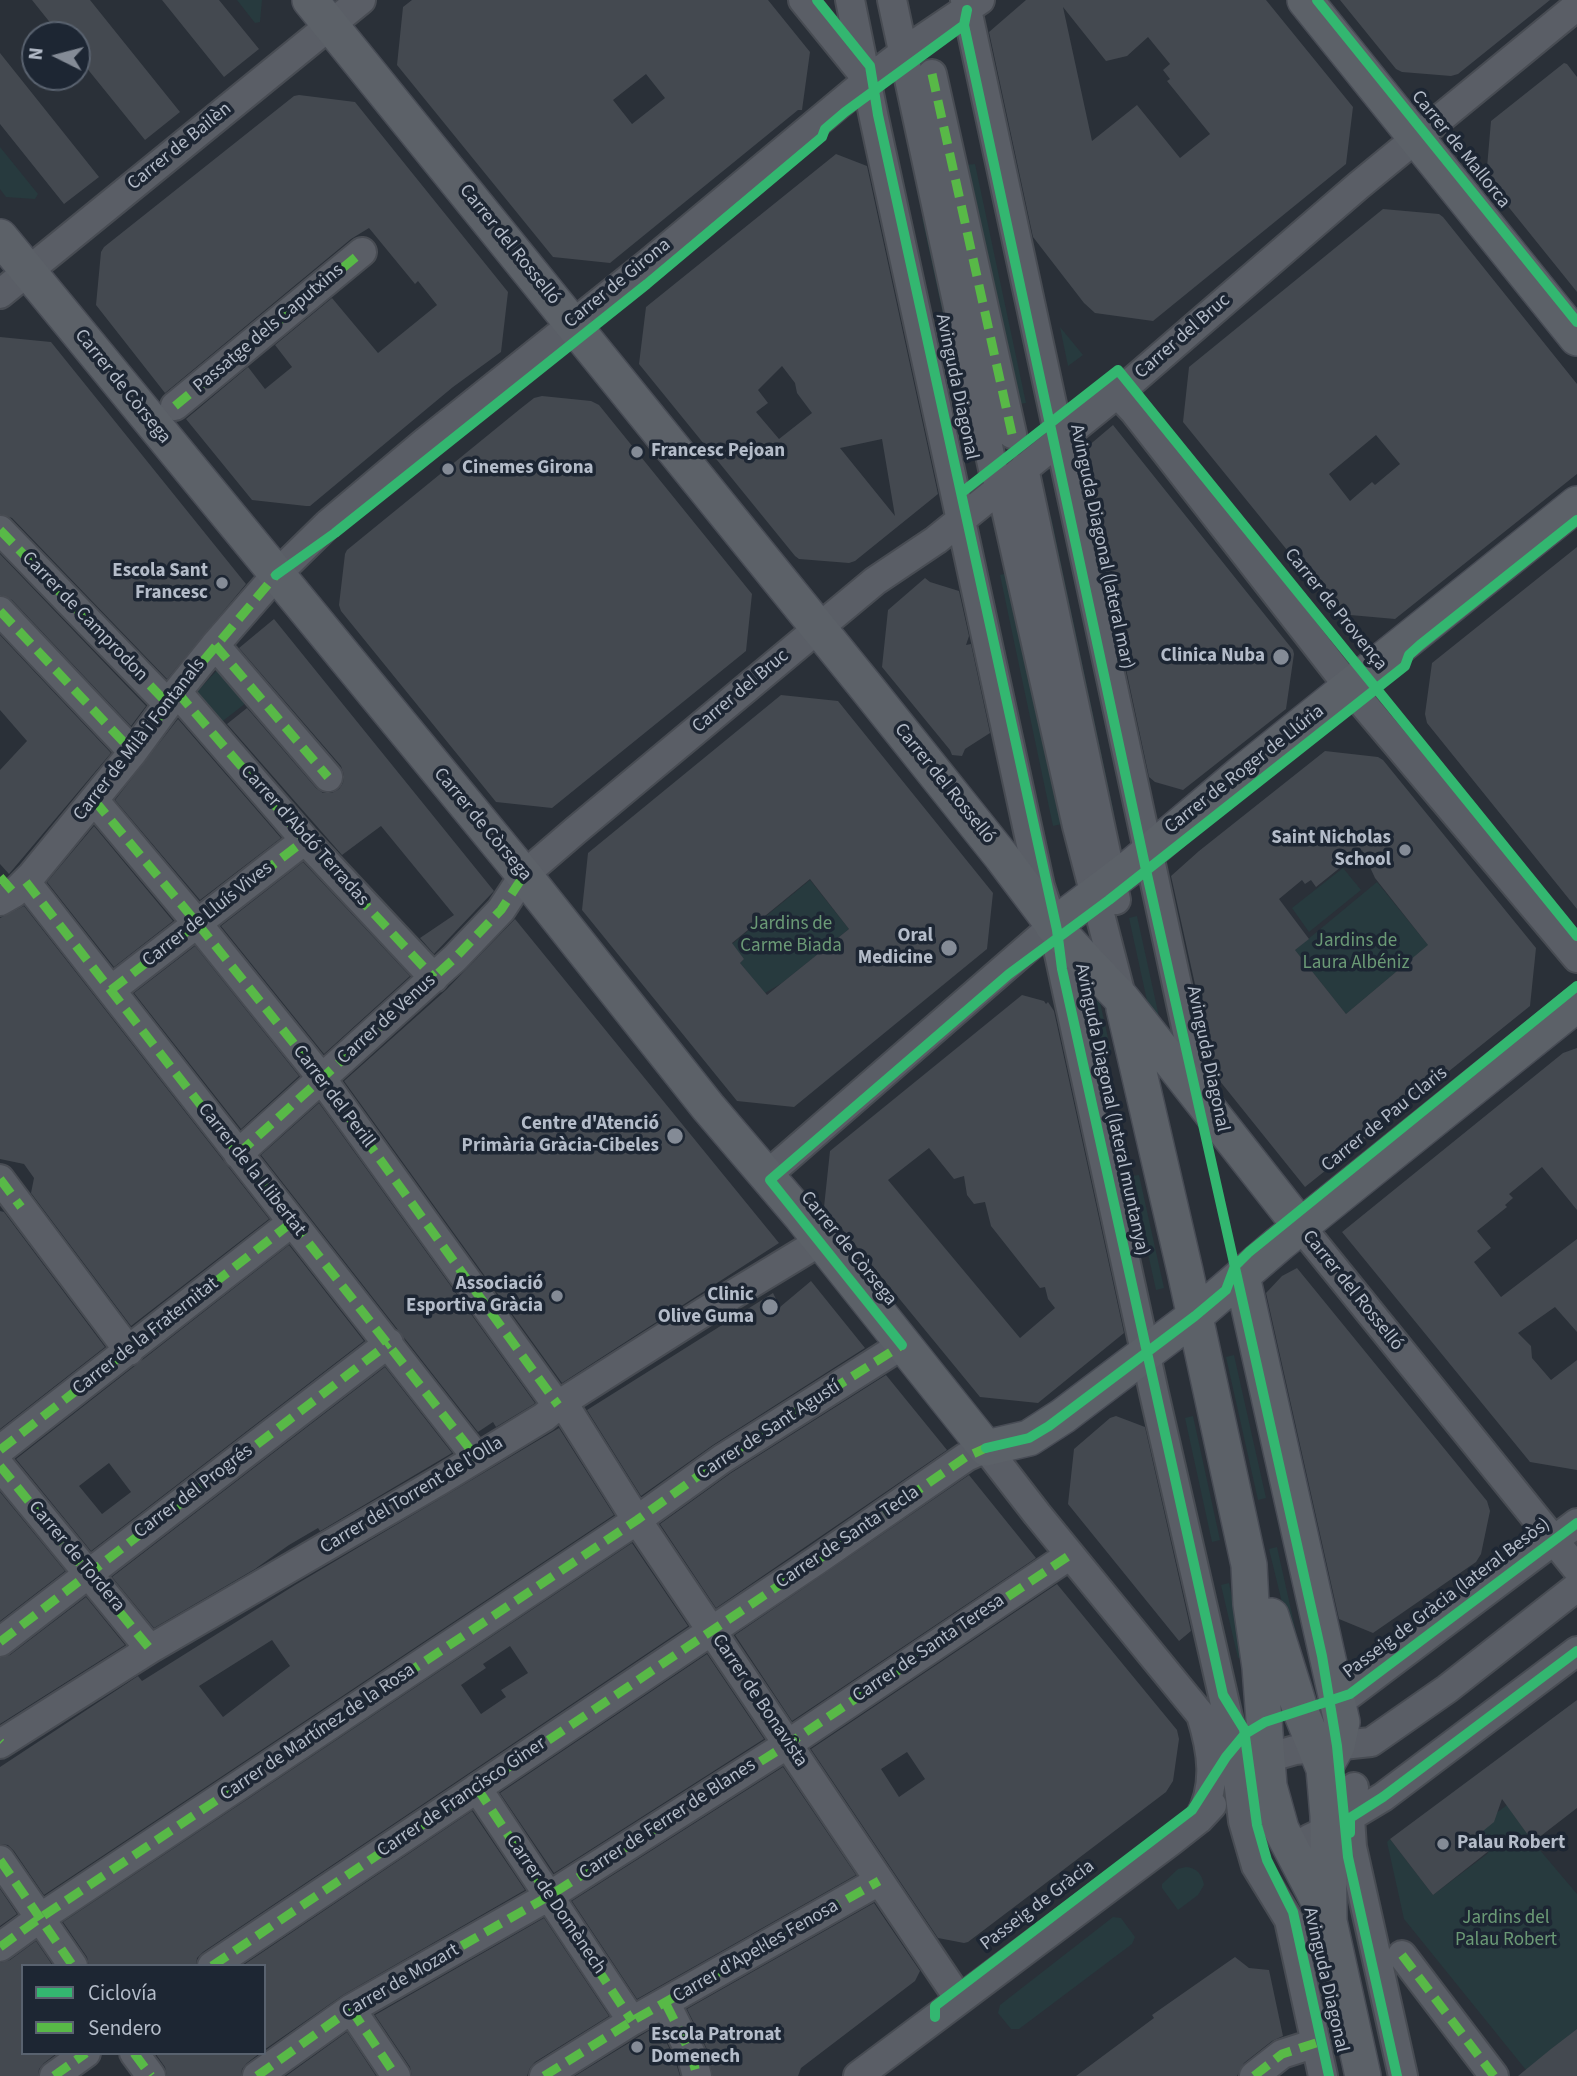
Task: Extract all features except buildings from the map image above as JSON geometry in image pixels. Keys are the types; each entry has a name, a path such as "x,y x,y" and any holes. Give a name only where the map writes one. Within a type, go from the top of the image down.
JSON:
{"main road":[{"name":"Carrer de Mallorca","path":"1305,0 1577,338"},
{"name":"Carrer del Rosselló","path":"320,12 1002,858 1056,940 1122,999 1301,1227"},
{"name":"Carrer de Còrsega","path":"0,237 524,875 708,1107 821,1241 986,1448"},
{"name":"Carrer de Roger de Llúria","path":"1056,940 1103,888 1577,504"},
{"name":"Avinguda Diagonal","path":"1122,999 1249,1565 1251,1604 1260,1667 1252,1767 1269,1786 1275,1811 1322,1831"},
{"name":"Carrer de Pau Claris","path":"986,1448 1020,1441 1049,1426 1195,1316 1577,1004"},
{"path":"1242,1276 1342,1722 1337,1751"},
{"name":"Avinguda Diagonal","path":"1249,1565 1266,1602 1287,1671 1337,1751 1322,1831 1329,1920 1363,2076"}],"street":[{"name":"Carrer de Bailèn","path":"0,294 320,12 361,0"},
{"path":"803,0 868,80"},
{"name":"Avinguda Diagonal (lateral muntanya)","path":"850,0 1040,886 1056,940 1233,1739 1252,1767 1243,1821 1250,1850 1264,1880"},
{"name":"Avinguda Diagonal","path":"892,0 993,469 1001,487 1077,827 1103,888"},
{"name":"Carrer de Girona","path":"276,575 332,520 868,80 970,3"},
{"name":"Avinguda Diagonal (lateral mar)","path":"970,3 1059,440 1192,1043 1202,1101"},
{"name":"Carrer del Bruc","path":"524,875 875,581 961,520 1117,393 1416,138 1577,6"},
{"path":"932,75 1012,434"},
{"name":"Passatge dels Caputxins","path":"175,406 362,253"},
{"name":"Carrer de Provença","path":"1117,393 1134,411 1349,687 1577,958"},
{"name":"Avinguda Diagonal","path":"1024,468 1122,999"},
{"name":"Carrer de Camprodon","path":"0,530 172,698"},
{"name":"Carrer de Milà i Fontanals","path":"10,888 94,800 172,698 276,575"},
{"path":"0,611 133,752"},
{"path":"215,645 328,777"},
{"name":"Carrer d'Abdó Terradas","path":"172,698 434,978"},
{"name":"Carrer del Perill","path":"94,800 197,923 322,1080 558,1405"},
{"name":"Carrer de Lluís Vives","path":"111,990 305,840"},
{"name":"Carrer de Venus","path":"238,1154 434,978 501,910 524,875"},
{"name":"Carrer de la Llibertat","path":"10,888 111,990 477,1458"},
{"name":"Carrer de Roger de Llúria","path":"766,1176 1056,940"},
{"path":"7,1191 75,1270 129,1351"},
{"name":"Carrer de la Fraternitat","path":"0,1450 291,1223"},
{"name":"Carrer del Rosselló","path":"1301,1227 1577,1569"},
{"name":"Carrer del Torrent de l'Olla","path":"0,1743 150,1649 443,1488 477,1458 550,1413 558,1405 821,1241"},
{"name":"Carrer del Progrés","path":"0,1642 389,1343"},
{"name":"Carrer de Sant Agustí","path":"638,1520 722,1459 902,1345"},
{"name":"Carrer de Bonavista","path":"558,1405 570,1414 941,1976 959,1999"},
{"path":"986,1448 1202,1715 1209,1741 1212,1787 1208,1803 1199,1819"},
{"name":"Carrer de Santa Tecla","path":"712,1631 967,1457 986,1448"},
{"name":"Carrer de Tordera","path":"0,1466 150,1649"},
{"name":"Carrer de Martínez de la Rosa","path":"0,1948 40,1918 638,1520"},
{"name":"Passeig de Gràcia (lateral Besòs)","path":"1337,1699 1350,1694 1577,1522"},
{"name":"Carrer de Santa Teresa","path":"788,1744 1070,1555"},
{"path":"1252,1767 1282,1753 1337,1751 1460,1679 1577,1587"},
{"name":"Carrer de Francisco Giner","path":"215,1964 712,1631"},
{"path":"1323,2076 1289,1920 1264,1880 1322,1831 1383,1797 1577,1651"},
{"name":"Carrer de Ferrer de Blanes","path":"549,1896 788,1744"},
{"path":"1322,1831 1354,1787 1337,1751"},
{"name":"Passeig de Gràcia","path":"858,2076 1199,1819 1252,1767"},
{"name":"Carrer de Domènech","path":"477,1788 632,2021"},
{"path":"1322,1831 1353,1856 1403,2076"},
{"path":"0,1860 72,1964"},
{"name":"Carrer d'Apel·les Fenosa","path":"544,2076 632,2021 879,1881"},
{"name":"Carrer de Mozart","path":"257,2076 351,2009 549,1896"},
{"path":"1402,1955 1494,2076"},
{"path":"666,2004 691,2054 696,2076"},
{"path":"351,2009 396,2076"},
{"path":"1254,2076 1282,2054 1316,2043"},
{"path":"54,2076 83,2055"},
{"path":"135,2055 151,2076"}],"green space":[{"path":"237,0 262,0 260,22 255,23"},
{"path":"0,147 38,194 35,199 6,197 0,189"},
{"path":"975,164 1026,403 1018,404 966,165"},
{"path":"931,217 981,451 974,458 922,218"},
{"path":"1060,327 1083,355 1068,366"},
{"path":"1051,516 1114,813 1105,815 1043,518"},
{"path":"1008,573 1062,824 1053,826 1000,575"},
{"path":"225,662 255,696 215,727 190,699"},
{"path":"1343,868 1361,890 1309,932 1292,908"},
{"name":"Jardins de Carme Biada","path":"810,880 849,929 782,983 765,993 740,963 744,959 732,944"},
{"name":"Jardins de Laura Albéniz","path":"1377,882 1450,972 1429,976 1414,957 1346,1014 1295,950"},
{"path":"1137,916 1163,1035 1151,1019 1129,918"},
{"path":"1091,985 1099,998 1111,1051 1103,1052 1090,996"},
{"path":"1139,1175 1164,1288 1156,1290 1131,1176"},
{"path":"1234,1355 1266,1498 1258,1500 1226,1357"},
{"path":"1193,1416 1220,1540 1212,1542 1185,1418"},
{"path":"1277,1547 1300,1650 1294,1652 1269,1549"},
{"path":"1229,1583 1245,1657 1238,1658 1221,1585"},
{"name":"Jardins del Palau Robert","path":"1507,1805 1533,1842 1577,1894 1577,2029 1526,2070 1404,1919 1387,1842 1390,1839 1433,1895 1487,1854 1493,1844 1479,1826"},
{"path":"1186,1867 1198,1872 1204,1885 1198,1895 1178,1910 1162,1884 1178,1869"},
{"path":"1113,1917 1121,1918 1135,1937 1132,1944 1019,2029 1011,2029 998,2013 1000,2005"}],"marked path":[{"path":"932,74 1012,434"},
{"path":"175,406 362,252"},
{"path":"0,530 168,704"},
{"path":"154,724 177,692 276,575"},
{"path":"0,611 133,752"},
{"path":"215,645 328,777"},
{"path":"177,692 305,840 434,978"},
{"path":"94,800 316,1071 558,1405"},
{"path":"111,990 305,840"},
{"path":"238,1154 455,958 501,910 524,875"},
{"path":"0,877 14,893"},
{"path":"26,882 477,1458"},
{"path":"0,1179 21,1207"},
{"path":"0,1450 291,1223"},
{"path":"0,1642 389,1343"},
{"path":"0,1947 637,1520 722,1459 902,1345"},
{"path":"215,1964 966,1457 986,1448"},
{"path":"0,1466 150,1649"},
{"path":"257,2076 351,2009 549,1896 788,1744 1070,1555"},
{"path":"477,1788 632,2021"},
{"path":"0,1860 72,1964"},
{"path":"544,2076 632,2021 879,1881"},
{"path":"1402,1955 1494,2076"},
{"path":"666,2004 691,2054 697,2076"},
{"path":"351,2009 396,2076"},
{"path":"1254,2076 1282,2054 1316,2043"},
{"path":"54,2076 83,2055"},
{"path":"135,2055 151,2076"}],"cycle path":[{"path":"817,0 870,66 878,115 1057,930 1062,969 1223,1695 1244,1729 1257,1825 1267,1860 1293,1912 1329,2076"},
{"path":"1317,0 1577,322"},
{"path":"276,575 335,533 647,284 822,137 825,129 845,112 964,25 967,10"},
{"path":"964,25 1146,870 1322,1656 1337,1746 1348,1857 1397,2076"},
{"path":"961,493 1118,370 1577,936"},
{"path":"902,1345 770,1180 1009,974 1109,900 1405,666 1409,655 1420,645 1577,520"},
{"path":"986,1448 1029,1438 1049,1426 1195,1316 1226,1290 1235,1266 1249,1252 1577,986"},
{"path":"935,2017 935,2006 1192,1810 1226,1757 1245,1734 1265,1722 1350,1694 1577,1523"},
{"path":"1350,1833 1350,1818 1383,1797 1577,1651"}],"place":[{"name":"Francesc Pejoan","path":"637,452"},
{"name":"Cinemes Girona","path":"448,469"},
{"name":"Escola Sant Francesc","path":"222,583"},
{"name":"Clinica Nuba","path":"1281,657"},
{"name":"Saint Nicholas School","path":"1405,850"},
{"name":"Oral Medicine","path":"949,948"},
{"name":"Centre d'Atenció Primària Gràcia-Cibeles","path":"675,1136"},
{"name":"Associació Esportiva Gràcia","path":"557,1296"},
{"name":"Clinic Olive Guma","path":"770,1307"},
{"name":"Palau Robert","path":"1443,1844"},
{"name":"Escola Patronat Domenech","path":"637,2047"}]}
